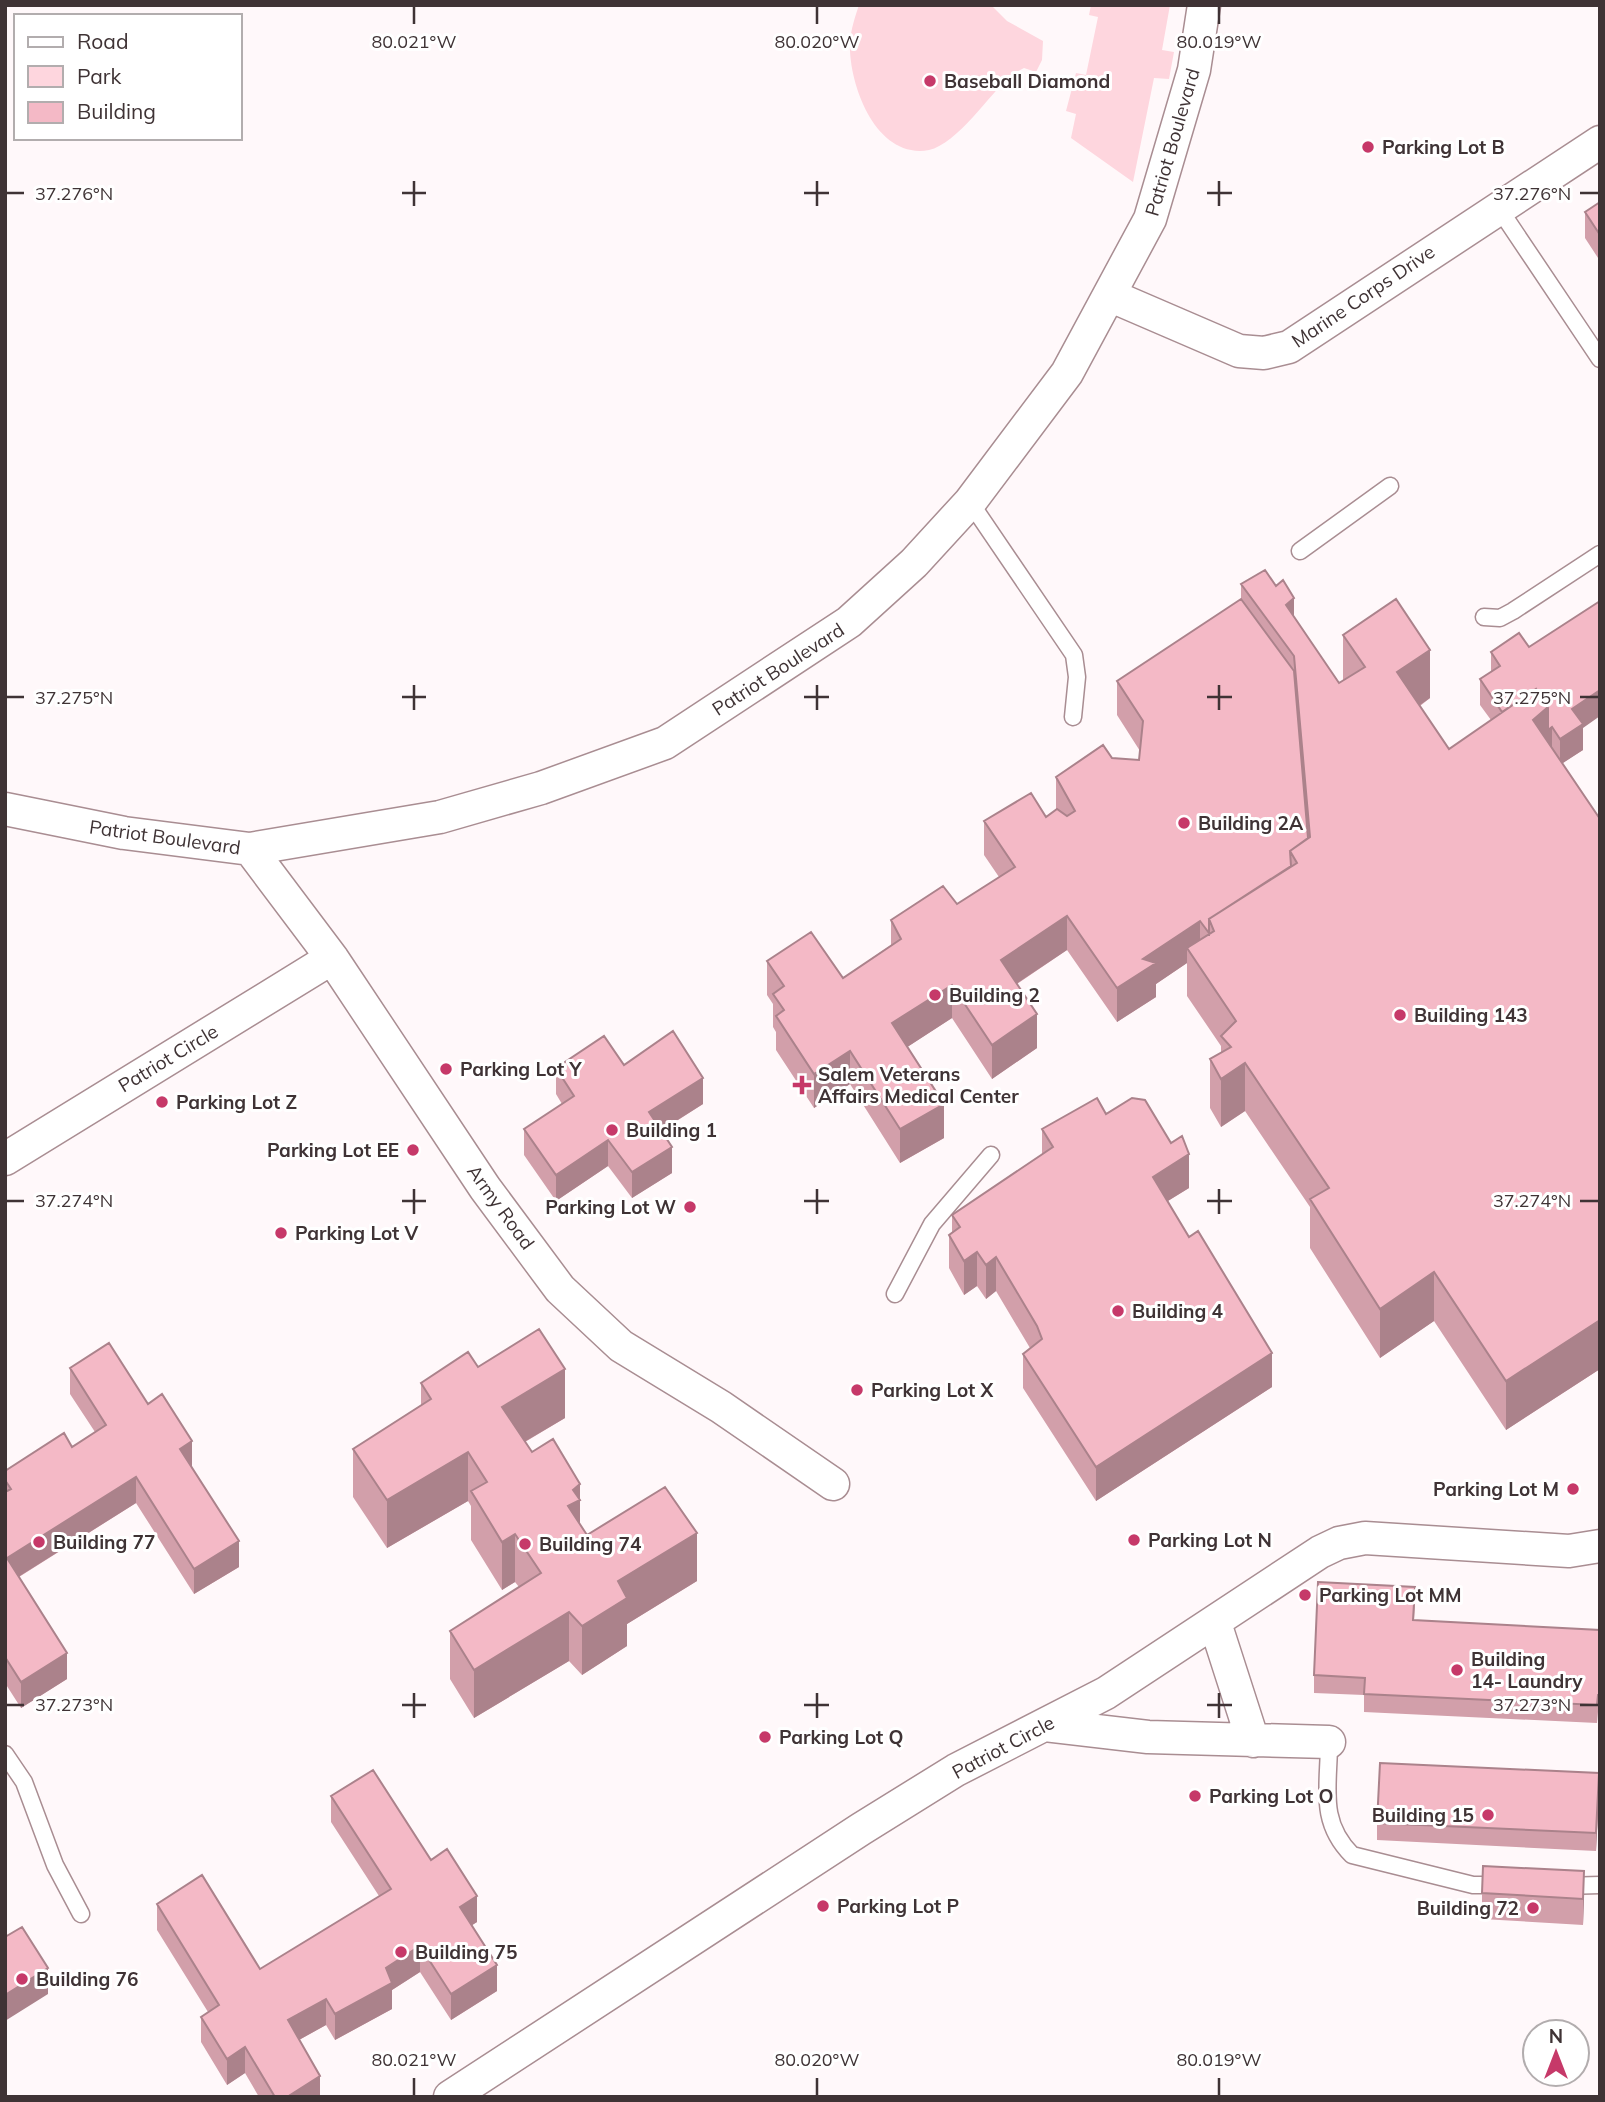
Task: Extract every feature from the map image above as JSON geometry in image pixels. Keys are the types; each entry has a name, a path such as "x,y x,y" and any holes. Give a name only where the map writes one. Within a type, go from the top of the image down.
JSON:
{"street":[{"name":"Patriot Boulevard","path":"5,809 124,834 250,849 440,817 541,788 665,743 849,622 914,563 970,502 1068,373 1150,219 1194,70 1204,5"},
{"name":"Marine Corps Drive","path":"1109,295 1239,351 1264,353 1298,342 1345,307 1600,142"},
{"name":"Army Road","path":"250,849 332,958 485,1188 560,1289 621,1346 721,1407 833,1484"},
{"name":"Patriot Circle","path":"5,1159 332,958"},
{"name":"Patriot Circle","path":"450,2097 861,1829 956,1770 1106,1693 1320,1552 1339,1543 1365,1538 1569,1551 1600,1546"},
{"path":"1215,1623 1253,1741"},
{"path":"1045,1724 1148,1737 1329,1742"}],"lane":[{"path":"1498,207 1600,359"},
{"path":"1300,551 1390,486"},
{"path":"970,502 1074,655 1077,677 1073,716"},
{"path":"1484,617 1500,618 1513,611 1600,554"},
{"path":"895,1294 932,1224 990,1155"},
{"path":"1329,1742 1329,1822 1338,1840 1352,1854 1474,1885 1525,1886"},
{"path":"5,1754 23,1782 55,1865 81,1914"},
{"path":"1550,1886 1600,1885"}],"green space":[{"name":"Baseball Diamond","path":"859,5 991,5 1007,21 1043,41 1042,60 1036,72 1024,68 1011,75 962,129 940,146 929,150 910,150 894,143 880,131 868,115 860,96 854,77 850,42"},
{"path":"1091,5 1170,5 1162,50 1174,52 1169,79 1154,78 1133,182 1071,138 1076,114 1066,111 1076,73 1086,75 1098,17 1089,15"}],"building":[{"path":"1600,202 1600,235 1585,212"},
{"name":"Building 143","path":"1265,570 1276,586 1283,580 1294,598 1286,605 1339,683 1365,667 1343,635 1396,599 1430,650 1397,672 1449,749 1536,689 1548,707 1533,720 1600,819 1600,1320 1506,1381 1434,1272 1380,1309 1310,1199 1329,1188 1245,1063 1221,1079 1210,1059 1231,1047 1221,1036 1236,1021 1187,948 1214,931 1209,919 1297,863 1290,851 1310,837 1294,656 1241,584"},
{"path":"1241,599 1294,671 1308,838 1290,851 1291,866 1209,919 1209,933 1200,921 1143,959 1156,963 1117,988 1067,916 1001,960 1037,1014 992,1045 952,985 892,1023 944,1104 900,1129 850,1051 814,1074 776,1016 784,1010 773,994 784,986 767,961 811,932 843,978 901,939 891,920 943,886 957,904 1015,867 984,821 1031,793 1046,817 1057,809 1067,816 1075,811 1056,777 1103,745 1112,758 1139,760 1143,721 1117,681"},
{"path":"1600,601 1600,690 1572,709 1583,724 1560,739 1552,727 1548,730 1548,707 1536,689 1502,712 1480,679 1500,666 1491,652 1519,633 1529,647"},
{"name":"Building 1","path":"673,1031 703,1078 649,1112 672,1147 632,1172 608,1140 556,1175 524,1129 574,1096 556,1068 604,1036 624,1065"},
{"name":"Building 4","path":"1097,1098 1106,1114 1132,1098 1145,1100 1171,1143 1182,1136 1189,1154 1153,1177 1189,1237 1198,1231 1272,1353 1096,1467 1023,1354 1042,1339 996,1257 986,1265 977,1252 964,1261 949,1235 960,1227 952,1215 1053,1147 1042,1129"},
{"path":"539,1329 565,1369 502,1407 532,1452 553,1439 580,1484 573,1490 580,1500 568,1506 587,1535 665,1487 697,1533 618,1581 627,1598 582,1626 569,1612 474,1670 450,1631 541,1573 515,1534 502,1542 471,1491 487,1482 468,1452 387,1500 353,1449 431,1399 421,1383 468,1352 478,1367"},
{"name":"Building 77","path":"109,1343 148,1404 162,1394 192,1441 180,1449 239,1541 194,1569 136,1477 7,1558 67,1653 21,1682 5,1657 5,1492 11,1489 5,1480 5,1471 64,1433 72,1447 106,1425 70,1368"},
{"name":"Building 14- Laundry","path":"1318,1582 1415,1587 1413,1620 1600,1630 1600,1695 1597,1705 1364,1694 1365,1678 1314,1675"},
{"name":"Building 15","path":"1380,1763 1599,1773 1596,1833 1377,1823"},
{"name":"Building 75","path":"373,1770 431,1860 447,1849 477,1896 460,1907 497,1965 451,1994 420,1946 386,1968 392,1983 335,2014 326,1999 288,2020 320,2076 287,2097 275,2097 245,2047 227,2059 201,2017 219,2005 157,1904 202,1875 260,1969 391,1889 331,1796"},
{"path":"1483,1866 1584,1871 1583,1899 1482,1893"},
{"path":"22,1927 48,1968 5,1995 5,1937"}],"place":[{"name":"Baseball Diamond","path":"930,81"},
{"name":"Parking Lot B","path":"1368,147"},
{"name":"Building 2A","path":"1184,823"},
{"name":"Building 2","path":"935,995"},
{"name":"Building 143","path":"1400,1015"},
{"name":"Parking Lot Y","path":"446,1069"},
{"name":"Salem Veterans Affairs Medical Center","path":"802,1085"},
{"name":"Parking Lot Z","path":"162,1102"},
{"name":"Building 1","path":"612,1130"},
{"name":"Parking Lot EE","path":"413,1150"},
{"name":"Parking Lot W","path":"690,1207"},
{"name":"Parking Lot V","path":"281,1233"},
{"name":"Building 4","path":"1118,1311"},
{"name":"Parking Lot X","path":"857,1390"},
{"name":"Parking Lot M","path":"1573,1489"},
{"name":"Parking Lot N","path":"1134,1540"},
{"name":"Building 77","path":"39,1542"},
{"name":"Building 74","path":"525,1544"},
{"name":"Parking Lot MM","path":"1305,1595"},
{"name":"Building 14- Laundry","path":"1457,1670"},
{"name":"Parking Lot Q","path":"765,1737"},
{"name":"Parking Lot O","path":"1195,1796"},
{"name":"Building 15","path":"1488,1815"},
{"name":"Parking Lot P","path":"823,1906"},
{"name":"Building 72","path":"1533,1908"},
{"name":"Building 75","path":"401,1952"},
{"name":"Building 76","path":"22,1979"}]}
